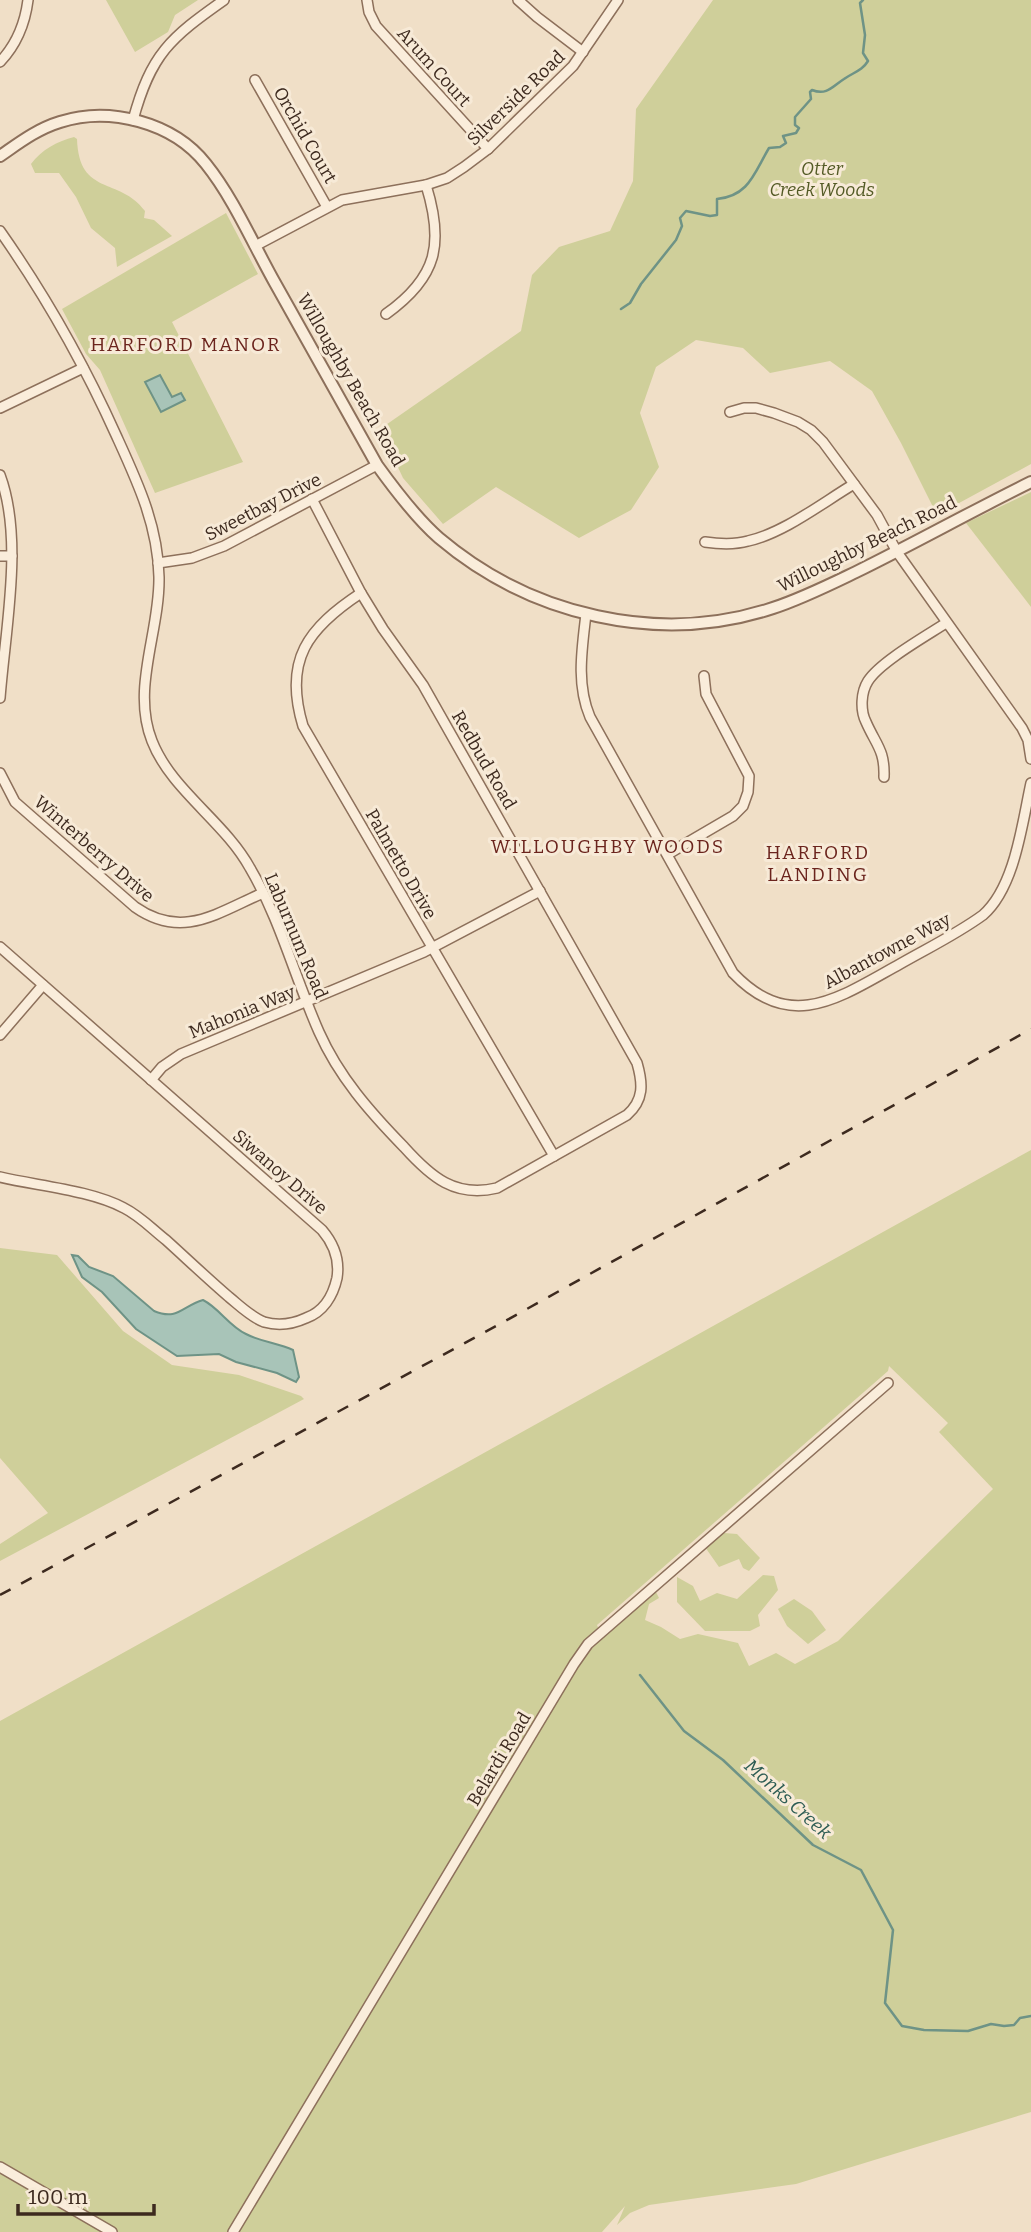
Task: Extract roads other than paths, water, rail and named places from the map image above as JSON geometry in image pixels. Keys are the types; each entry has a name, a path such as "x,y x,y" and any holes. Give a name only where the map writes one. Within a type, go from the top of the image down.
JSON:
{"street":[{"path":"0,62 18,38 26,16 28,0"},
{"path":"133,120 146,77 167,45 224,0"},
{"name":"Arum Court","path":"367,0 376,26 488,149"},
{"path":"518,0 537,18 583,52"},
{"name":"Silverside Road","path":"255,246 327,206 447,178 488,149 565,74 618,0"},
{"name":"Orchid Court","path":"255,80 327,206"},
{"name":"Willoughby Beach Road","path":"0,156 33,133 61,121 88,116 133,120 157,127 175,137 204,161 255,246 377,465 393,487 437,536 465,558 513,587 545,602 586,614 626,621 686,625 737,618 774,608 897,552 1031,482"},
{"path":"386,314 408,298 433,256 436,224 426,185"},
{"name":"Laburnum Road","path":"0,231 25,267 83,368 150,515 158,563 156,616 144,688 146,725 161,759 172,774 225,832 250,866 319,1033 351,1087 413,1157 451,1187 482,1192 497,1188 554,1156"},
{"path":"0,408 83,368"},
{"path":"730,412 756,408 798,422 823,442 877,515 897,552 946,623 1023,728 1031,759"},
{"name":"Sweetbay Drive","path":"158,563 207,553 377,465"},
{"path":"0,475 8,503 12,556 0,698"},
{"path":"705,542 735,544 750,541 783,526 854,484"},
{"name":"Redbud Road","path":"312,499 361,593 423,685 636,1063 641,1085 639,1100 627,1115 554,1156"},
{"path":"0,556 12,556"},
{"name":"Palmetto Drive","path":"361,593 332,612 308,641 298,667 296,699 303,726 554,1156"},
{"name":"Albantowne Way","path":"586,614 580,679 585,705 733,973 750,990 765,998 799,1007 825,1003 983,915 998,899 1004,887 1031,783"},
{"path":"884,777 883,754 863,715 862,702 866,683 880,668 946,623"},
{"path":"668,854 733,816 743,806 748,792 749,776 706,694 704,676"},
{"name":"Winterberry Drive","path":"0,773 15,802 149,917 161,922 191,923 263,893"},
{"path":"1019,837 1031,840"},
{"name":"Mahonia Way","path":"151,1080 162,1067 181,1054 432,948 540,891"},
{"name":"Siwanoy Drive","path":"0,947 322,1230 331,1241 338,1268 331,1297 321,1309 309,1317 276,1324 262,1321 248,1313 216,1286 140,1217 123,1207 105,1200 0,1177"},
{"path":"0,1035 43,985"},
{"name":"Belardi Road","path":"233,2232 588,1644 888,1383"},
{"path":"0,2167 112,2232"}],"waterway":[{"path":"621,309 630,303 641,284 676,240 682,226 680,218 686,211 717,215 717,199 728,197 744,188 769,148 780,147 786,143 783,136 796,133 799,128 795,125 795,117 811,99 810,92 830,89 866,64 868,61 863,53 865,35 860,3 863,0"},
{"name":"Monks Creek","path":"640,1675 684,1731 723,1760 813,1845 861,1870 893,1930 885,2003 902,2026 924,2030 968,2031 991,2024 1014,2025 1020,2018 1031,2016"}],"railway":[{"path":"0,1595 498,1325 1031,1029"}],"district":[{"name":"HARFORD MANOR","path":"186,344"},
{"name":"WILLOUGHBY WOODS","path":"608,846"},
{"name":"HARFORD LANDING","path":"818,863"}],"park label":[{"name":"Otter Creek Woods","path":"822,179"}]}
